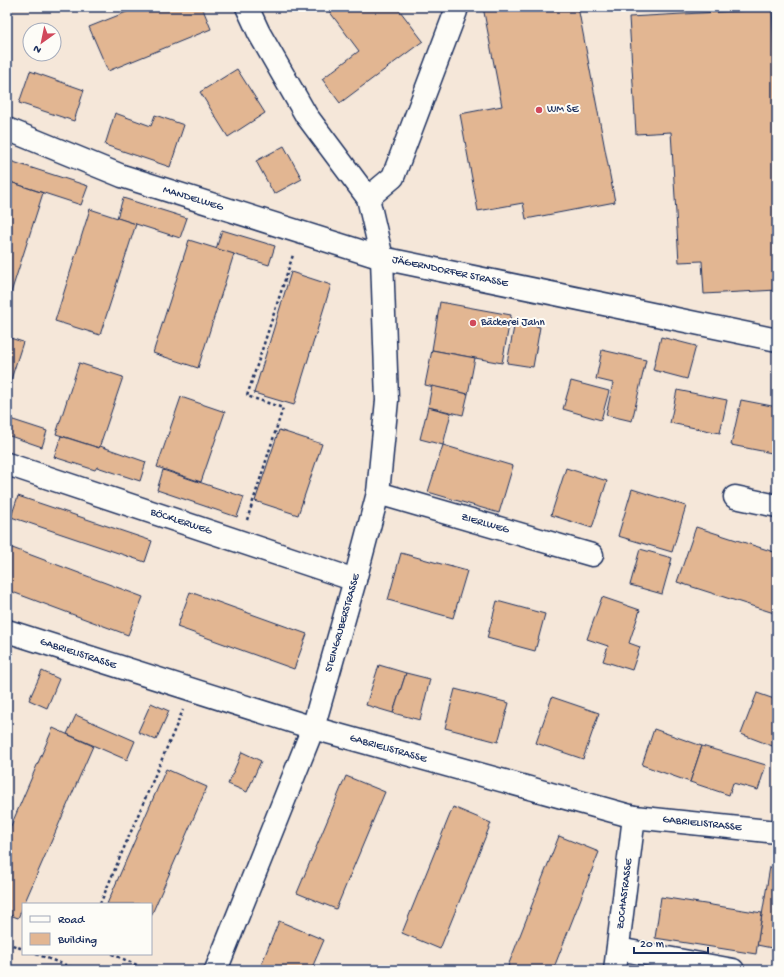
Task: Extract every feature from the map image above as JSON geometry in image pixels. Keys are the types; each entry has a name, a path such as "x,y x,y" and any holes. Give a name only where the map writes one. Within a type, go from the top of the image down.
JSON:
{"street":[{"name":"JÄGERNDORFER STRASSE","path":"247,7 259,33 306,114 368,198 382,258 777,340"},
{"path":"368,198 393,176 456,11"},
{"name":"MANDELWEG","path":"7,129 122,176 382,258"},
{"name":"STEINGRUBERSTRASSE","path":"216,970 313,728 378,493 387,400 382,258"},
{"name":"BÖCKLERWEG","path":"7,464 355,580"},
{"name":"ZIERLWEG","path":"378,493 592,555"},
{"path":"735,496 777,506"},
{"name":"GABRIELISTRASSE","path":"7,631 313,728 634,817 777,832"},
{"name":"ZOCHASTRASSE","path":"617,960 634,817"},
{"path":"617,960 733,970"}],"path":[{"path":"240,542 283,408 247,396 300,232"},
{"path":"100,903 192,690"},
{"path":"7,943 22,949"},
{"path":"39,955 79,970"},
{"path":"114,955 137,965 144,970"}],"building":[{"path":"139,7 202,7 211,29 108,71 89,27"},
{"path":"326,7 397,7 423,41 340,103 322,79 359,51"},
{"name":"WM SE","path":"483,7 578,7 615,202 526,219 523,203 478,211 460,114 502,106"},
{"path":"772,9 777,93 777,290 704,294 702,261 679,262 671,132 636,134 629,17"},
{"path":"237,69 265,113 228,137 200,92"},
{"path":"30,71 84,90 74,121 19,103"},
{"path":"115,113 151,126 155,115 184,125 170,167 105,145"},
{"path":"284,146 302,179 274,194 256,161"},
{"path":"7,160 88,186 81,205 7,181"},
{"path":"7,181 43,193 8,302 7,302"},
{"path":"123,198 187,218 180,238 117,218"},
{"path":"90,209 136,224 100,335 55,321"},
{"path":"222,230 275,246 269,265 216,249"},
{"path":"189,240 234,254 198,368 153,353"},
{"path":"291,272 331,285 294,405 254,393"},
{"path":"440,302 511,315 502,363 432,350"},
{"path":"515,322 540,327 533,367 507,363"},
{"path":"7,337 23,342 7,392"},
{"path":"661,337 696,346 687,379 653,370"},
{"path":"432,350 475,358 468,394 425,385"},
{"path":"602,350 646,360 632,421 606,415 613,383 596,379"},
{"path":"79,363 123,377 99,448 56,434"},
{"path":"571,381 609,391 601,420 563,409"},
{"path":"432,386 468,394 463,415 428,407"},
{"path":"677,390 727,400 720,433 670,423"},
{"path":"181,397 225,412 201,482 157,467"},
{"path":"741,400 777,407 777,454 731,445"},
{"path":"428,407 451,413 443,445 420,439"},
{"path":"7,418 47,431 42,447 7,435"},
{"path":"279,430 322,444 298,515 255,501"},
{"path":"61,436 99,448 100,446 146,462 140,481 97,467 95,470 54,457"},
{"path":"443,445 513,466 499,513 428,492"},
{"path":"566,468 607,481 592,528 551,515"},
{"path":"163,470 244,497 237,517 157,490"},
{"path":"632,489 686,506 672,552 618,536"},
{"path":"18,496 152,541 145,562 11,517"},
{"path":"696,527 777,553 777,614 677,582"},
{"path":"7,546 143,597 128,635 7,590"},
{"path":"640,549 672,558 662,594 630,585"},
{"path":"401,553 467,571 453,618 388,600"},
{"path":"190,592 307,634 294,669 177,627"},
{"path":"602,597 640,610 629,643 640,647 632,670 603,661 608,646 587,639"},
{"path":"497,601 545,614 535,651 487,638"},
{"path":"379,665 406,673 393,713 366,705"},
{"path":"42,671 59,679 47,708 29,700"},
{"path":"406,673 430,679 420,720 393,713"},
{"path":"455,689 509,703 498,742 445,728"},
{"path":"757,693 777,700 777,743 775,747 741,734"},
{"path":"552,697 599,713 583,759 536,743"},
{"path":"151,703 169,711 156,740 138,732"},
{"path":"76,715 135,741 127,760 67,734"},
{"path":"53,728 93,746 24,903 22,903 22,909 18,918 7,914 7,835"},
{"path":"654,729 702,746 690,782 642,765"},
{"path":"702,746 766,765 758,790 733,783 729,795 690,782"},
{"path":"242,752 261,761 247,792 228,784"},
{"path":"166,769 207,787 152,914 152,903 107,903"},
{"path":"346,776 385,792 336,909 297,893"},
{"path":"453,807 491,823 440,949 402,933"},
{"path":"559,836 599,852 553,970 517,970 508,966"},
{"path":"770,867 777,868 777,949 757,945"},
{"path":"661,897 762,913 756,954 655,938"},
{"path":"279,921 324,940 311,970 259,970"}],"place":[{"name":"WM SE","path":"539,110"},
{"name":"Bäckerei Jahn","path":"473,323"}]}
